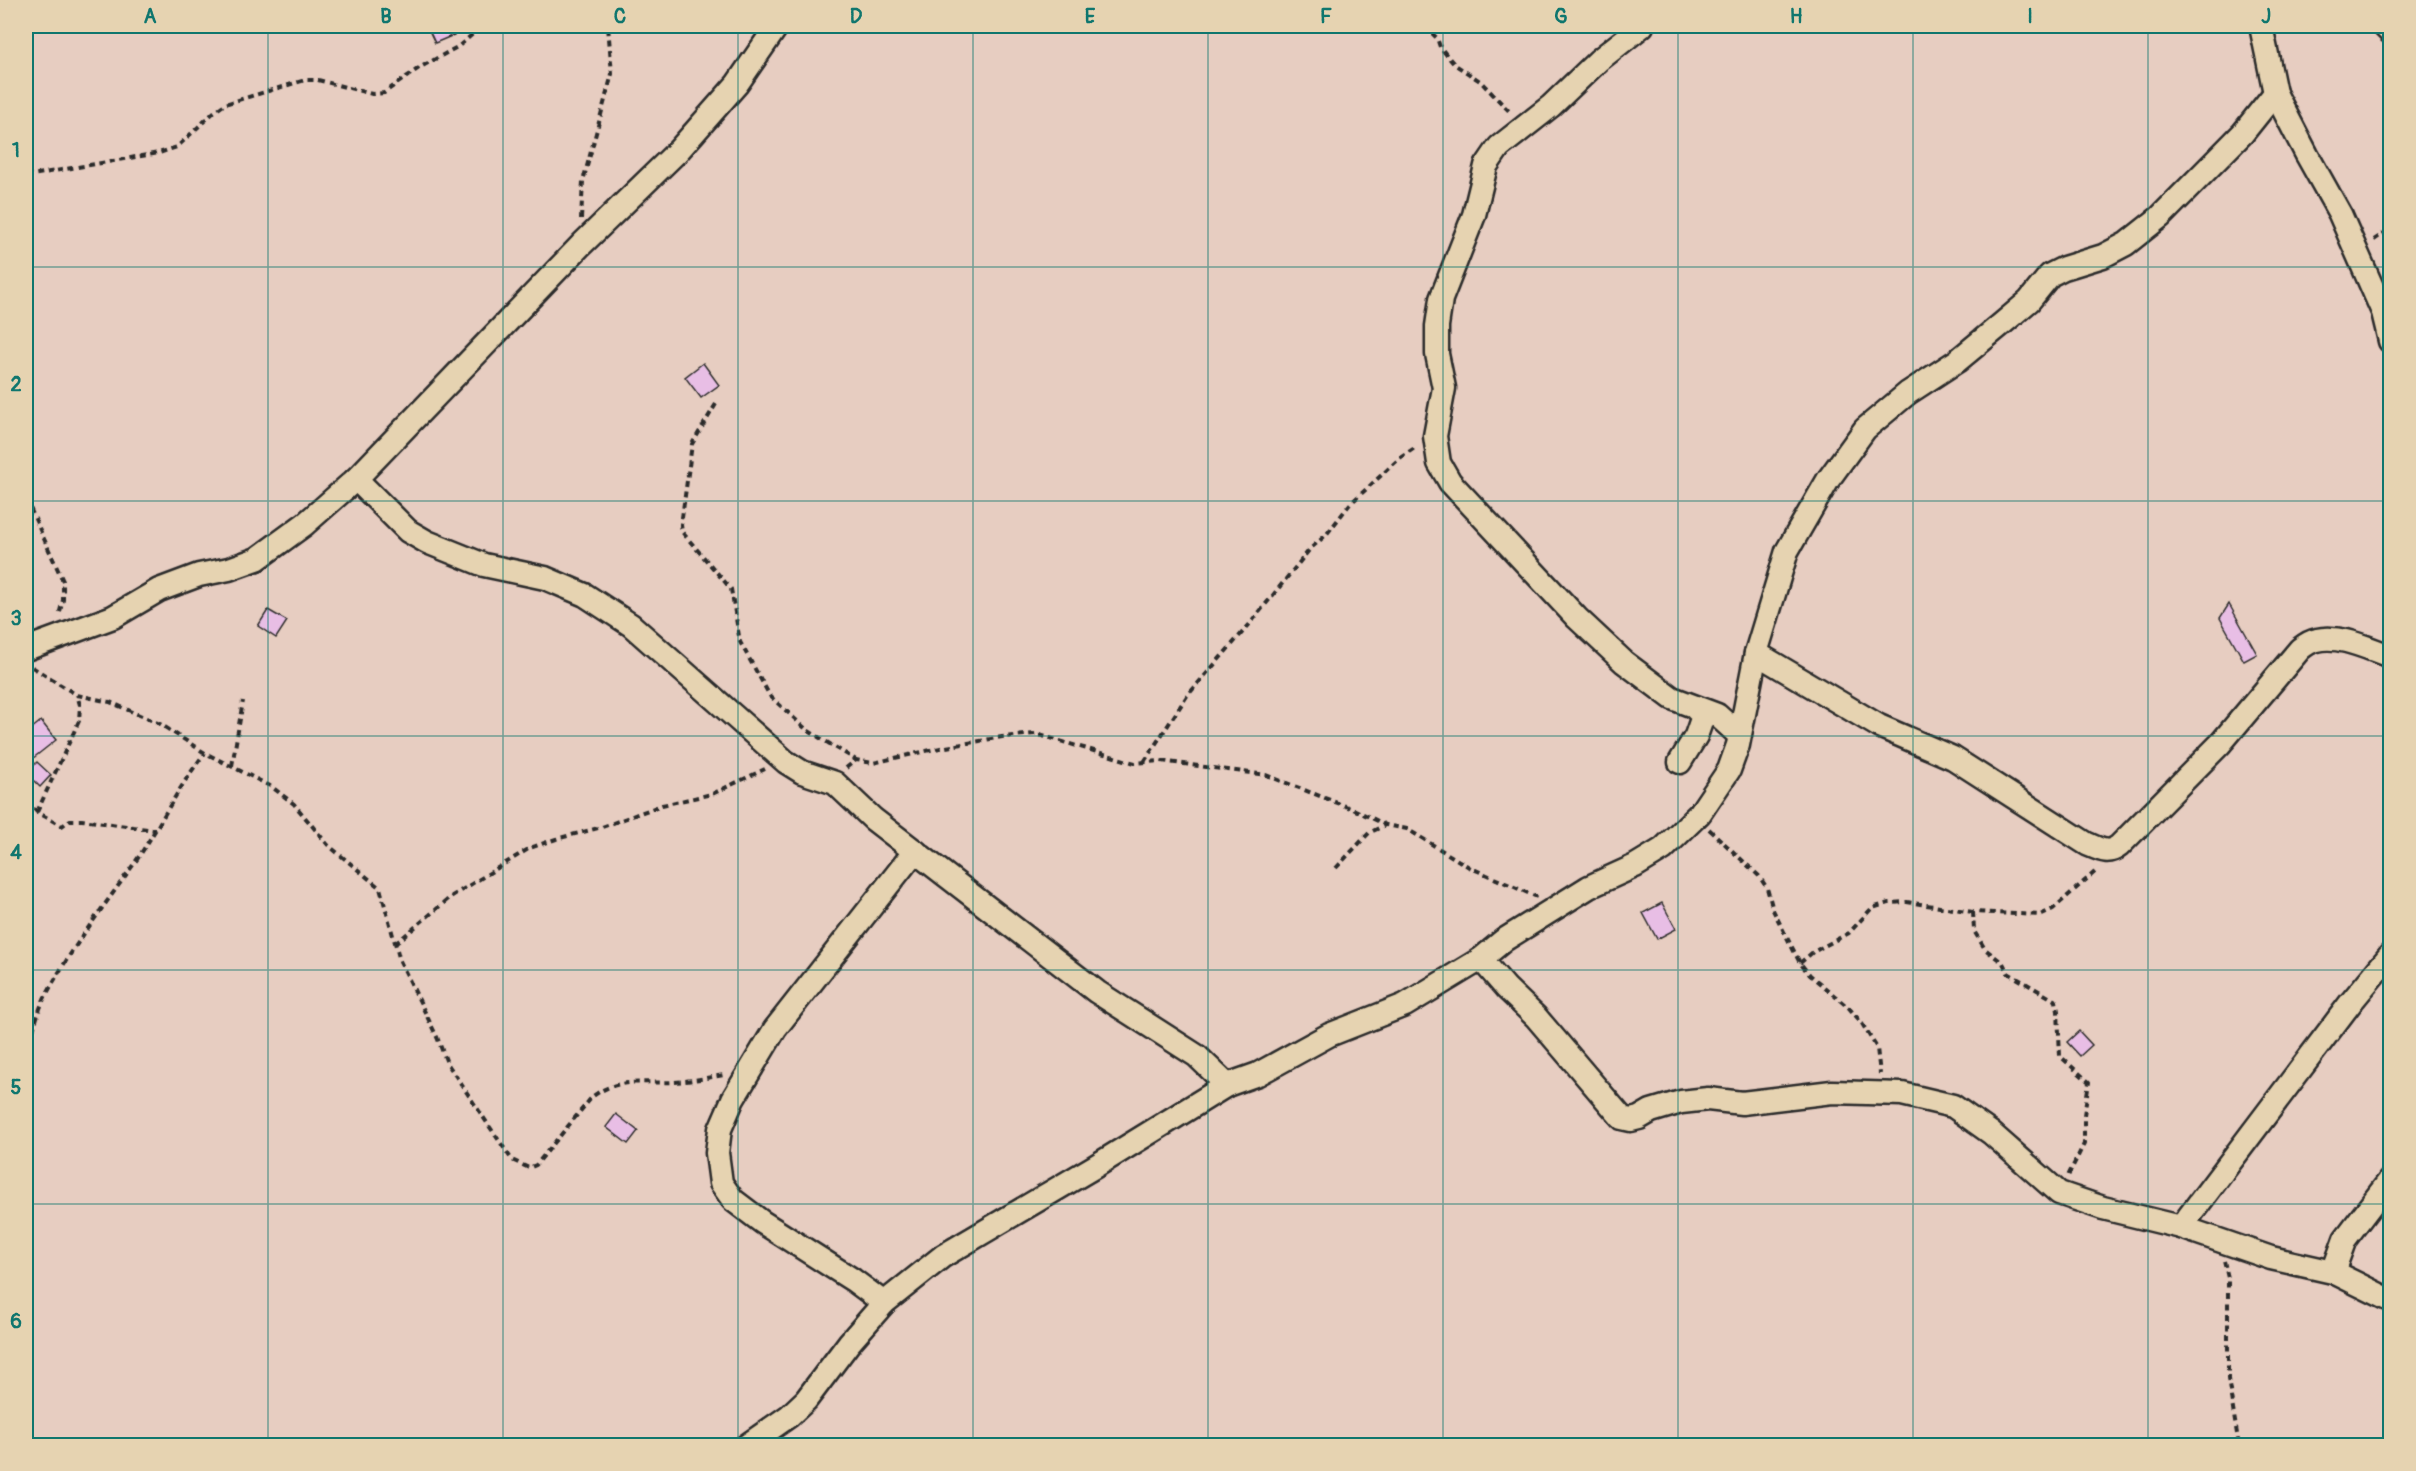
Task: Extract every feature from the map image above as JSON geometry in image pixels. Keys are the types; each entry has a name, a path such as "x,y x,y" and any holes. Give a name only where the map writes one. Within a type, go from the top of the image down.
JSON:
{"street":[{"path":"26,649 113,617 159,590 199,575 230,569 257,559 305,524 356,479 581,245 693,134 737,84 777,26"},
{"path":"1642,26 1599,60 1551,106 1499,147 1486,166 1474,215 1455,258 1441,299 1437,326 1437,354 1444,388 1435,436 1439,463 1450,482 1577,618 1647,681 1672,698 1717,715 1739,735"},
{"path":"2261,26 2275,93 2340,214 2383,312 2391,341"},
{"path":"2384,26 2391,32"},
{"path":"746,1446 789,1416 806,1400 849,1343 884,1303 943,1256 1227,1085 1258,1074 1329,1035 1405,1005 1481,959 1504,940 1589,887 1635,866 1663,849 1700,813 1729,770 1738,745 1756,653 1787,551 1828,480 1865,429 1908,393 1957,361 2003,323 2029,301 2050,275 2064,268 2103,256 2126,244 2160,218 2243,134 2275,93"},
{"path":"356,479 408,531 427,542 484,565 545,578 585,595 631,625 786,762 802,772 835,783 873,819 1097,992 1197,1056 1227,1085"},
{"path":"1756,653 1879,726 1953,758 2087,844 2104,851 2113,851 2220,744 2300,648 2314,640 2329,638 2391,656"},
{"path":"1680,762 1696,736 1703,716 1695,708"},
{"path":"884,1303 733,1200 721,1183 717,1153 720,1129 733,1099 775,1029 915,851"},
{"path":"2181,1227 2352,1000 2391,955"},
{"path":"1481,959 1506,988 1536,1017 1622,1118 1631,1120 1639,1118 1681,1102 1699,1100 1742,1103 1832,1092 1902,1094 1953,1106 1991,1133 2059,1193 2103,1208 2181,1227 2271,1258 2332,1272 2391,1300"},
{"path":"2332,1272 2345,1239 2391,1180"}],"path":[{"path":"466,26 471,37"},
{"path":"26,176 159,153 177,147 225,104 305,80 318,80 372,94 384,93 405,77 471,37 482,26"},
{"path":"581,245 583,182 612,74 608,26"},
{"path":"1424,26 1437,38 1440,46 1454,64 1480,81 1509,109 1520,132"},
{"path":"717,404 692,444 682,532 731,589 740,642 770,696 807,730 856,760 873,764 936,749 1002,737 1036,734 1135,763 1178,763 1266,775 1353,808 1386,825 1407,829 1469,867 1559,907"},
{"path":"1144,762 1187,696 1250,625 1310,549 1326,535 1350,504 1400,458 1435,436"},
{"path":"26,499 63,581 63,600 59,621 60,636"},
{"path":"26,663 77,695 110,702 160,724 205,753 272,787 294,804 328,845 380,888 407,980 437,1037 447,1063 512,1160 526,1168 536,1165 546,1155 592,1097 603,1088 631,1083 672,1082 748,1071"},
{"path":"37,812 79,721 80,705 77,695"},
{"path":"232,766 243,701"},
{"path":"26,1051 44,1000 54,982 81,938 155,830 190,772 205,753"},
{"path":"835,783 849,764 856,760"},
{"path":"395,944 452,896 530,848 602,827 662,805 712,794 735,781 786,762"},
{"path":"26,801 37,812 63,826 70,820 82,820 155,830"},
{"path":"1700,813 1705,825 1715,837 1754,871 1767,888 1773,910 1800,963 1862,1022 1880,1057 1880,1094"},
{"path":"1336,868 1369,833 1386,825"},
{"path":"1800,963 1813,952 1849,933 1872,908 1889,903 1907,902 1973,912 2040,915 2053,909 2078,888 2113,851"},
{"path":"1973,912 1974,932 1985,949 2003,963 2008,973 2056,1000 2060,1056 2089,1082 2084,1115 2084,1144 2059,1193"},
{"path":"2214,1239 2228,1278 2228,1379 2239,1446"}],"building":[{"path":"427,26 475,26 435,43"},
{"path":"703,363 719,385 701,398 685,377"},
{"path":"2229,604 2257,654 2244,661 2220,618"},
{"path":"268,610 287,621 276,638 258,626"},
{"path":"41,721 56,740 32,759 26,751 26,733"},
{"path":"37,762 51,775 40,787 26,773"},
{"path":"1662,903 1676,929 1657,939 1643,913"},
{"path":"2079,1031 2092,1045 2080,1056 2067,1042"},
{"path":"616,1114 638,1131 628,1144 606,1127"}]}
